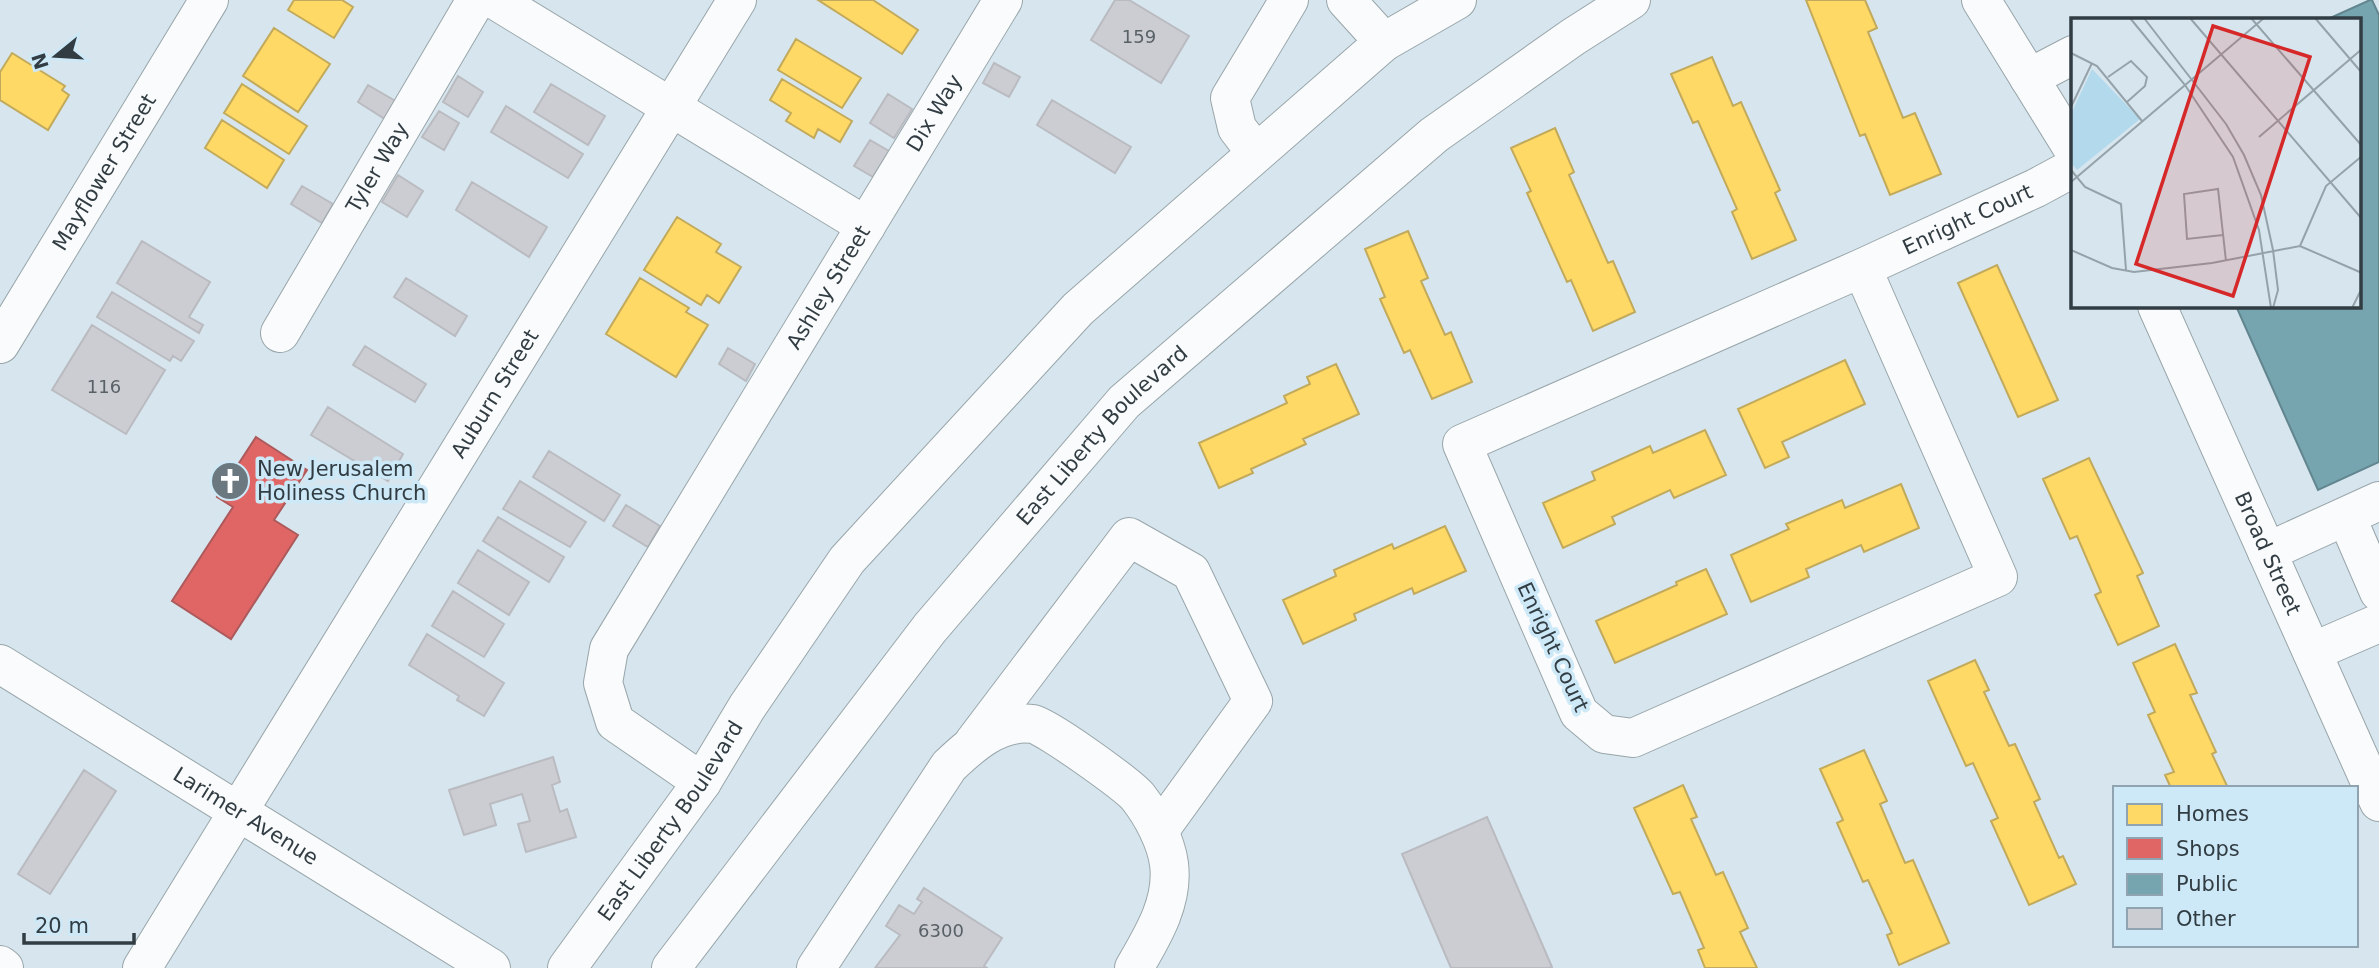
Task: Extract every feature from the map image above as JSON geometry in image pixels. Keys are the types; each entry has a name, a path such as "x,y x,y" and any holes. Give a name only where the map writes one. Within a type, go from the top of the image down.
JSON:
{"street":[{"name":"Mayflower Street","path":"0,344 209,0"},
{"name":"Tyler Way","path":"280,333 476,0"},
{"name":"Ashley Street","path":"495,0 866,226 609,649 604,683 615,722 702,782"},
{"name":"Auburn Street","path":"142,968 737,0"},
{"name":"Dix Way","path":"866,226 1003,0"},
{"path":"1256,153 1237,128 1230,99 1289,0"},
{"path":"1346,0 1384,42"},
{"name":"East Liberty Boulevard","path":"568,968 702,782 747,707 847,560 1079,309 1384,42 1457,0"},
{"name":"East Liberty Boulevard","path":"671,968 930,628 1124,402 1434,135 1630,0"},
{"path":"1981,0 2071,146"},
{"path":"2029,78 2071,55"},
{"name":"Enright Court","path":"1862,268 1998,577 1633,738 1604,734 1579,713 1462,444 1862,268 2036,188 2071,169"},
{"name":"Broad Street","path":"2158,308 2379,802"},
{"path":"2267,552 2363,509 2379,592"},
{"path":"816,968 950,766 970,746 1129,537 1191,572 1253,701 1159,831"},
{"path":"2312,652 2379,622"},
{"name":"Larimer Avenue","path":"0,664 491,968"},
{"path":"970,746 993,731 1035,724 1056,736 1137,795 1159,831 1170,864 1167,903 1134,968"}],"building: Homes":[{"path":"294,0 342,0 353,7 334,38 288,10"},
{"path":"818,0 873,0 918,30 902,54"},
{"path":"1806,0 1865,0 1877,28 1868,32 1903,118 1915,113 1941,174 1890,195 1865,134 1860,136"},
{"path":"274,28 330,64 298,112 243,76"},
{"path":"796,39 861,78 842,108 778,70"},
{"path":"12,53 65,86 62,90 69,95 48,130 0,100 0,72"},
{"path":"1712,57 1733,106 1741,102 1780,190 1775,193 1796,240 1752,259 1732,212 1737,209 1698,121 1693,123 1671,74"},
{"path":"782,79 852,121 840,142 818,129 814,138 786,121 791,113 770,100"},
{"path":"242,84 307,126 289,154 224,113"},
{"path":"222,120 284,160 267,188 205,148"},
{"path":"1555,128 1574,172 1569,175 1608,263 1613,261 1635,312 1593,331 1571,280 1567,282 1527,193 1531,191 1511,148"},
{"path":"677,217 721,244 716,252 741,267 719,303 707,295 701,305 644,270"},
{"path":"1408,231 1428,278 1421,281 1445,335 1451,332 1472,382 1432,399 1410,350 1404,353 1380,299 1385,297 1365,249"},
{"path":"1997,265 2058,400 2018,417 1958,283"},
{"path":"640,278 689,308 686,312 708,325 676,377 606,334"},
{"path":"1845,360 1865,404 1782,442 1789,457 1765,468 1738,409"},
{"path":"1336,364 1359,414 1303,439 1306,444 1251,469 1253,473 1219,488 1199,443 1287,403 1284,396 1310,384 1307,377"},
{"path":"1705,430 1726,475 1674,498 1670,490 1612,517 1615,524 1563,548 1543,503 1595,480 1592,472 1650,446 1653,453"},
{"path":"2089,458 2143,573 2137,576 2159,626 2118,645 2095,595 2101,592 2077,536 2070,539 2043,479"},
{"path":"1901,484 1919,528 1864,552 1861,545 1806,569 1809,577 1751,602 1731,555 1789,529 1786,524 1842,500 1845,508"},
{"path":"1445,526 1466,571 1414,594 1412,588 1354,614 1356,620 1303,644 1283,600 1336,576 1334,570 1392,544 1394,549"},
{"path":"1706,569 1727,614 1615,663 1596,621"},
{"path":"2175,644 2197,693 2190,695 2216,752 2212,754 2227,786 2170,786 2165,775 2174,772 2148,715 2155,712 2133,663"},
{"path":"1975,660 1989,690 1984,692 2009,746 2015,744 2040,799 2034,802 2059,858 2063,856 2076,884 2029,905 1991,821 1998,818 1973,763 1966,766 1928,681"},
{"path":"1864,750 1887,801 1880,804 1905,863 1913,860 1949,943 1899,965 1887,935 1892,933 1868,880 1863,882 1837,823 1843,820 1820,769"},
{"path":"1683,785 1697,817 1691,819 1716,875 1723,872 1748,928 1740,932 1757,968 1705,968 1698,950 1704,948 1680,892 1673,894 1634,808"}],"building: Shops":[{"path":"256,437 307,470 274,520 298,535 231,639 172,601 233,507 217,497"}],"building: Public":[{"path":"2370,0 2379,15 2379,462 2318,490 2237,308 2362,308 2362,18 2330,18"}],"building: Other":[{"path":"1115,0 1129,0 1189,36 1161,83 1091,40"},
{"path":"994,63 1020,77 1009,97 983,83"},
{"path":"458,76 483,92 468,117 443,102"},
{"path":"551,84 605,116 588,145 534,112"},
{"path":"368,85 399,103 388,121 358,102"},
{"path":"888,94 912,109 894,138 870,123"},
{"path":"1052,100 1131,147 1115,173 1037,125"},
{"path":"506,106 583,154 568,178 491,132"},
{"path":"439,111 459,123 444,150 422,137"},
{"path":"870,140 889,151 873,177 854,166"},
{"path":"398,175 423,191 407,217 382,202"},
{"path":"472,182 547,227 529,257 456,210"},
{"path":"302,186 333,204 322,223 291,204"},
{"path":"142,241 210,282 189,317 203,325 199,333 117,283"},
{"path":"406,278 467,316 455,336 394,297"},
{"path":"112,292 194,341 181,361 173,356 170,361 97,317"},
{"path":"92,325 165,370 126,434 52,390"},
{"path":"365,346 426,384 415,402 353,365"},
{"path":"728,348 755,364 746,381 719,364"},
{"path":"328,407 403,454 388,481 311,435"},
{"path":"549,451 620,495 604,521 533,477"},
{"path":"520,481 586,522 570,547 503,509"},
{"path":"626,505 660,526 648,547 613,526"},
{"path":"498,517 564,557 549,582 483,541"},
{"path":"478,550 529,582 509,615 458,583"},
{"path":"453,591 504,624 484,657 432,626"},
{"path":"427,634 504,683 484,716 457,700 459,696 409,665"},
{"path":"553,757 560,782 552,785 560,812 567,809 576,837 526,852 518,824 530,821 522,794 490,804 496,825 464,835 449,790"},
{"path":"84,770 116,791 50,894 18,874"},
{"path":"1487,817 1552,967 1451,968 1402,854"},
{"path":"924,888 1002,938 984,966 987,968 875,968 900,935 886,926 899,905 914,914 922,902 917,899"}],"place":[{"name":"New Jerusalem Holiness Church","path":"230,481"}]}
